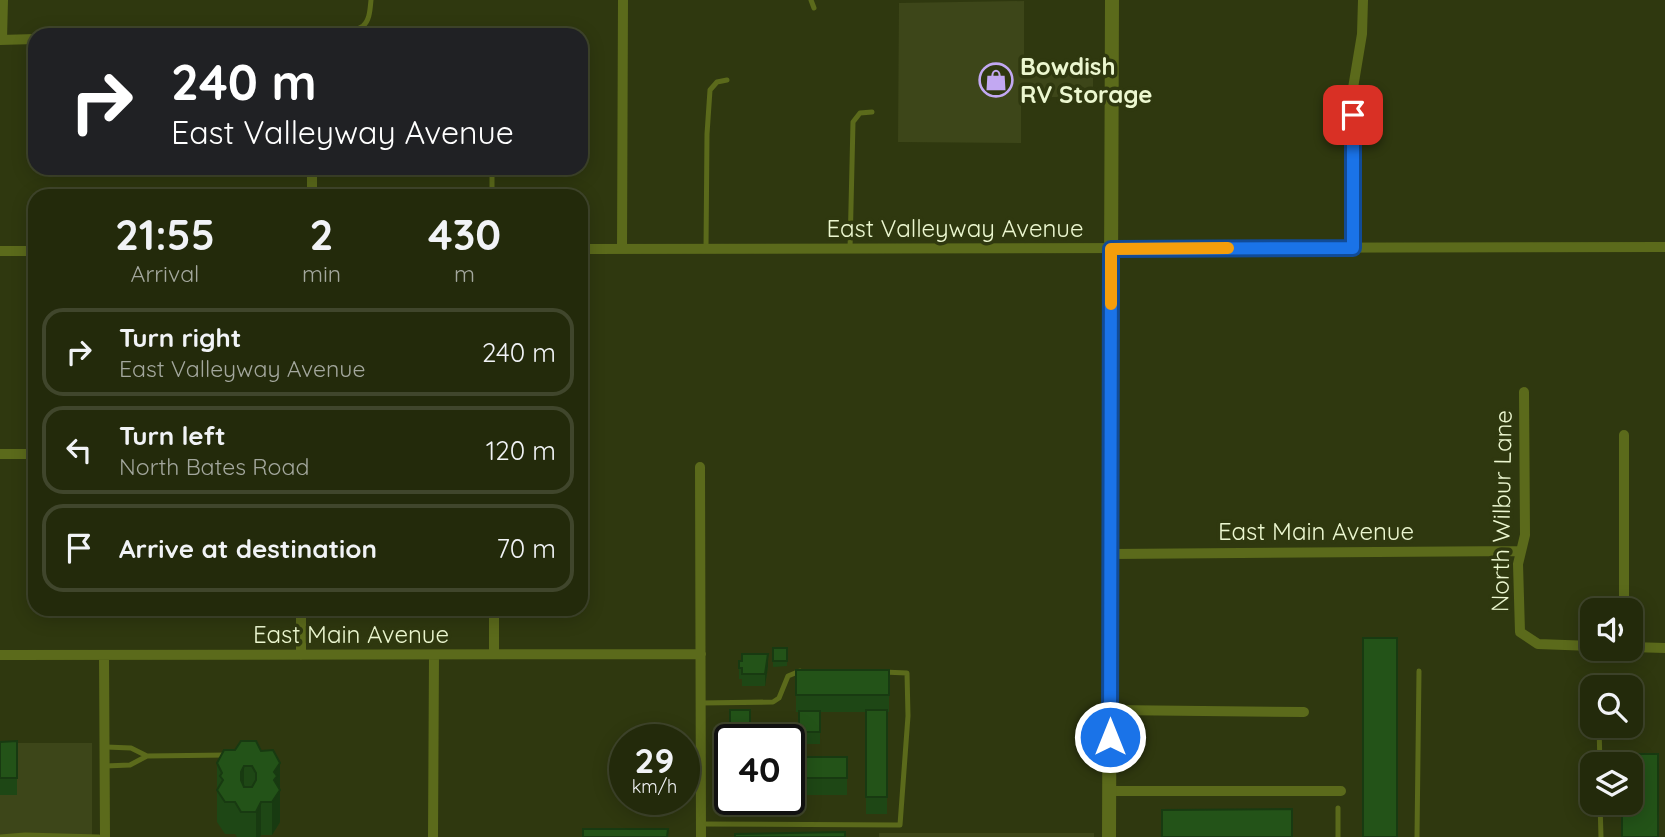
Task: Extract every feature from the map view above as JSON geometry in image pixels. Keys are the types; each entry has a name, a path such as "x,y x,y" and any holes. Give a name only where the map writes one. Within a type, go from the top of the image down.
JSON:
{"street":[{"path":"3,0 1,40 28,39"},
{"path":"622,0 622,249"},
{"path":"1109,837 1112,0"},
{"path":"1353,248 1353,88 1362,34 1363,0"},
{"name":"East Valleyway Avenue","path":"588,249 1665,247"},
{"path":"0,251 28,251"},
{"name":"North Wilbur Lane","path":"1524,392 1525,536 1518,564 1520,632 1538,644 1580,646"},
{"path":"1624,435 1624,598"},
{"path":"0,454 28,454"},
{"path":"700,467 701,837"},
{"name":"East Main Avenue","path":"1112,554 1520,551"},
{"path":"301,616 301,655"},
{"path":"494,616 494,654"},
{"path":"1643,647 1665,648"},
{"name":"East Main Avenue","path":"0,655 701,653"},
{"path":"104,655 105,837"},
{"path":"433,837 434,655"},
{"path":"1110,710 1304,712"},
{"path":"1110,790 1341,791"}],"lane":[{"path":"358,28 369,17 371,0"},
{"path":"811,0 814,8"},
{"path":"706,249 710,90 717,82 727,80"},
{"path":"850,249 853,122 860,113 872,113"},
{"path":"701,703 773,702 779,698 788,676 797,671 809,670"},
{"path":"1418,837 1419,671"},
{"path":"701,824 900,825 908,716 907,673 870,672"},
{"path":"104,747 131,748 147,757"},
{"path":"104,766 130,765 147,757 237,755"},
{"path":"1338,808 1338,837"},
{"path":"1600,815 1601,837"},
{"path":"0,836 99,837"}],"shaded area":[{"name":"Bowdish RV Storage","path":"1024,1 1024,62 1093,62 1093,97 1021,97 1021,143 898,142 899,3"},
{"path":"0,743 92,743 92,837 0,837"},
{"path":"879,833 1094,833 1094,837 879,837"}],"building":[{"path":"1363,638 1397,638 1397,837 1363,837"},
{"path":"773,648 787,648 787,661 773,661"},
{"path":"742,654 768,654 765,674 742,674 739,661 742,661"},
{"path":"796,670 889,670 889,695 796,695"},
{"path":"730,710 750,710 750,724 730,724"},
{"path":"866,710 887,710 887,797 866,797"},
{"path":"799,711 820,711 820,732 805,732 805,724 799,724"},
{"path":"17,741 17,778 0,778 0,742"},
{"path":"241,741 256,741 261,751 273,750 280,763 274,772 277,776 274,780 280,790 272,802 261,802 256,812 241,812 235,802 225,802 217,790 223,780 217,763 224,750 235,750","holes":["244,766 252,766 256,780 252,787 244,787 241,772"]},
{"path":"1643,754 1658,754 1658,837 1622,837 1622,815 1643,815"},
{"path":"805,757 847,757 847,778 805,778"},
{"path":"1292,809 1292,837 1162,837 1162,810"},
{"path":"583,829 668,829 667,837 583,837"},
{"path":"845,832 845,837 735,837 735,834"}],"slow traffic":[{"path":"1111,304 1111,249 1228,248"}],"place":[{"name":"Bowdish RV Storage","path":"996,80"}],"route":[{"path":"1110,737 1111,249 1353,248 1353,115"}]}
